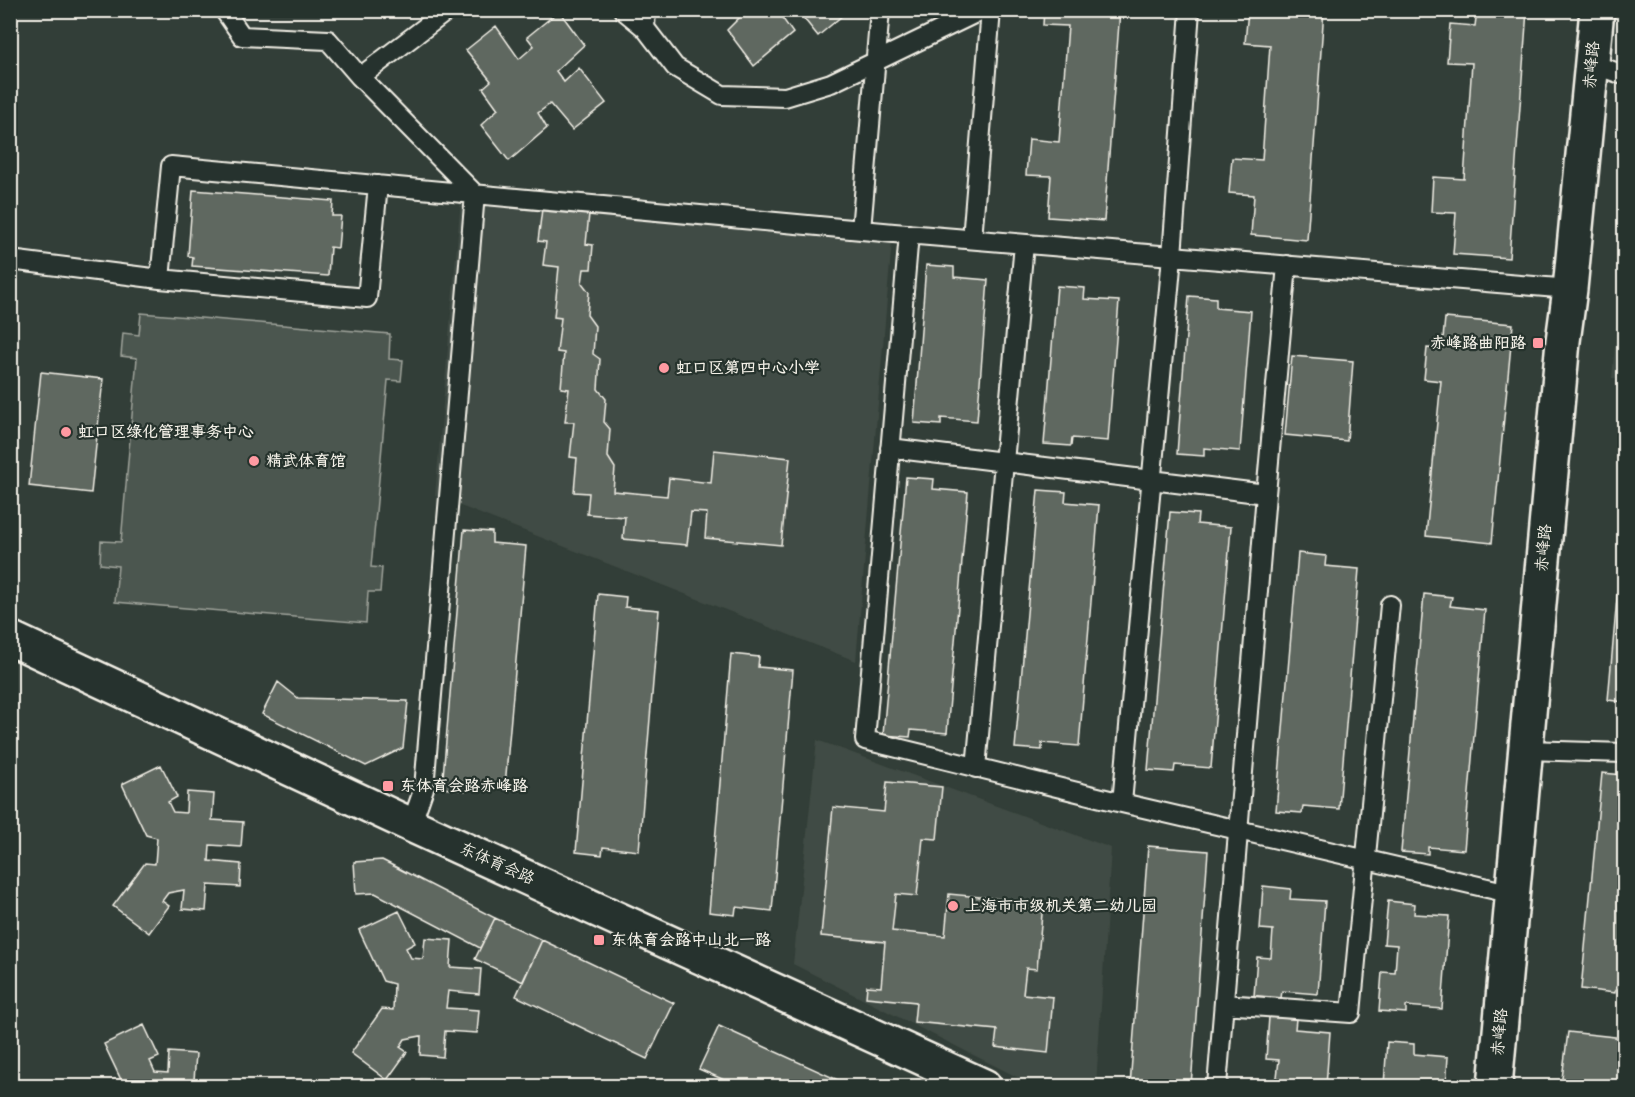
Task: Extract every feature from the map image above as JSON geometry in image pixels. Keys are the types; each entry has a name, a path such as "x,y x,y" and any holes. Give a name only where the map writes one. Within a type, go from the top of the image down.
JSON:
{"street":[{"name":"赤峰路","path":"1495,1086 1563,341 1597,10"},
{"name":"东体育会路","path":"10,638 411,825 984,1086"}],"lane":[{"path":"224,10 242,36 328,40 360,77 475,194 424,788 411,825"},
{"path":"360,77 448,10"},
{"path":"623,10 646,20 675,67 722,95 786,97 831,83 982,10"},
{"path":"861,230 880,10"},
{"path":"972,239 991,10"},
{"path":"1122,803 1172,256 1190,10"},
{"path":"1592,64 1624,75"},
{"path":"160,279 171,166 861,230 1570,289"},
{"path":"10,260 160,279 367,298 378,185"},
{"path":"909,234 865,740 1122,803 1513,894"},
{"path":"976,768 1024,244"},
{"path":"1216,1086 1287,265"},
{"path":"890,448 1266,495"},
{"path":"1224,1004 1351,1012 1390,605"},
{"path":"1526,750 1624,753"}],"shaded area":[{"name":"虹口区第四中心小学","path":"461,199 892,240 856,661 435,496"},
{"path":"1624,243 1624,379 1612,378"},
{"name":"精武体育馆","path":"141,313 390,334 389,359 403,360 401,381 388,380 371,567 382,568 380,592 368,592 366,623 115,602 118,566 100,564 101,541 121,542 137,358 121,356 123,333 139,335"},
{"name":"上海市市级机关第二幼儿园","path":"817,740 1111,848 1096,1086 1035,1086 793,964"},
{"path":"420,1077 467,1079 548,1086 420,1086"}],"building":[{"path":"741,10 795,10 783,19 793,33 754,66 727,30 743,14"},
{"path":"797,10 849,10 818,36"},
{"path":"1044,10 1120,10 1104,221 1048,217 1051,176 1026,175 1029,139 1059,142 1068,26 1043,25"},
{"path":"1248,10 1324,10 1307,240 1251,235 1254,195 1229,193 1232,158 1262,160 1270,45 1245,43"},
{"path":"1477,10 1527,10 1509,258 1453,254 1456,213 1431,212 1433,177 1464,179 1472,63 1447,62 1450,24 1475,26"},
{"path":"559,11 584,45 556,71 564,82 579,68 606,103 572,130 550,104 538,113 547,128 509,161 481,125 498,109 483,88 491,81 466,50 496,26 519,59 534,46 527,37"},
{"path":"193,190 333,201 332,216 341,216 338,248 330,247 328,276 192,266 193,257 188,256"},
{"path":"542,209 589,214 586,244 593,245 591,269 584,269 582,283 589,292 587,315 595,326 593,354 600,359 598,389 606,399 604,422 610,429 608,457 615,468 613,491 667,496 669,478 711,483 714,450 790,458 781,545 705,538 707,513 691,512 687,545 623,539 625,517 587,514 589,493 574,492 577,458 570,457 574,422 565,422 569,389 561,388 564,353 557,352 561,318 554,317 559,267 543,265 546,242 538,241"},
{"path":"926,265 954,267 954,277 988,280 977,421 941,418 941,425 914,423"},
{"path":"1057,286 1085,288 1084,299 1119,301 1108,441 1072,438 1071,446 1044,444"},
{"path":"1189,296 1216,298 1216,308 1251,311 1240,451 1204,448 1204,456 1177,454"},
{"path":"1445,318 1513,324 1492,543 1426,536 1441,381 1424,379 1427,348 1442,349"},
{"path":"1292,356 1353,361 1347,441 1285,435"},
{"name":"虹口区绿化管理事务中心","path":"41,372 103,379 91,493 29,486"},
{"path":"906,477 934,479 933,489 968,492 947,733 911,730 910,737 883,735"},
{"path":"1038,490 1066,492 1065,502 1099,505 1079,746 1042,743 1042,750 1015,748"},
{"path":"1170,512 1198,514 1197,524 1231,527 1211,768 1175,765 1174,772 1148,770"},
{"path":"464,530 492,532 492,543 526,546 505,786 469,783 468,791 442,788"},
{"path":"1298,553 1326,556 1325,566 1359,569 1339,809 1303,806 1302,813 1276,811"},
{"path":"1620,564 1624,564 1624,702 1608,700"},
{"path":"598,594 626,597 625,607 659,610 639,851 603,847 602,855 576,852"},
{"path":"1424,594 1452,597 1450,606 1485,610 1464,850 1428,847 1428,854 1401,852"},
{"path":"731,654 759,657 758,667 793,670 772,911 736,907 735,915 709,912"},
{"path":"278,682 298,698 408,701 403,748 366,766 262,714"},
{"path":"161,765 177,797 168,802 173,812 186,813 187,792 214,794 212,820 243,822 241,847 210,845 209,861 241,864 240,887 208,885 206,911 182,909 184,890 168,893 162,901 169,906 149,933 113,906 145,863 155,864 157,838 146,835 122,784"},
{"path":"1602,773 1624,775 1624,988 1616,987 1615,993 1581,989"},
{"path":"887,782 942,787 937,839 923,838 917,896 896,894 892,931 945,936 949,894 1043,903 1037,969 1026,968 1023,994 1053,997 1048,1053 995,1047 997,1030 914,1022 916,1002 866,997 867,986 881,987 885,942 821,936 833,807 884,812"},
{"path":"1148,846 1208,851 1191,1086 1130,1086"},
{"path":"382,860 495,918 480,948 375,893 356,894 354,862"},
{"path":"1263,886 1291,889 1290,899 1325,901 1318,994 1282,991 1281,998 1254,996 1257,957 1271,958 1273,930 1260,929"},
{"path":"1388,901 1415,904 1414,914 1449,916 1442,1009 1406,1006 1406,1013 1379,1011 1382,972 1395,973 1397,945 1384,944"},
{"path":"399,911 415,943 406,948 411,958 423,959 425,938 452,940 450,967 481,969 479,994 448,991 446,1008 479,1010 477,1033 445,1031 443,1057 420,1055 421,1036 405,1039 400,1047 407,1052 387,1080 351,1053 382,1009 393,1010 394,984 383,981 359,930"},
{"path":"495,918 542,940 523,982 475,959"},
{"path":"542,940 674,1003 647,1059 516,996"},
{"path":"1269,1017 1296,1019 1295,1029 1330,1032 1326,1086 1276,1086 1279,1060 1266,1059"},
{"path":"144,1025 159,1057 150,1061 155,1072 168,1073 169,1052 196,1054 194,1080 225,1082 225,1086 124,1086 104,1044"},
{"path":"719,1026 838,1080 835,1086 738,1086 699,1069"},
{"path":"1568,1032 1624,1038 1624,1086 1561,1086"},
{"path":"1387,1042 1414,1044 1414,1054 1448,1057 1446,1086 1384,1085"}],"place":[{"name":"赤峰路曲阳路","path":"1538,343"},
{"name":"虹口区第四中心小学","path":"664,368"},
{"name":"虹口区绿化管理事务中心","path":"66,432"},
{"name":"精武体育馆","path":"254,461"},
{"name":"东体育会路赤峰路","path":"388,786"},
{"name":"上海市市级机关第二幼儿园","path":"953,906"},
{"name":"东体育会路中山北一路","path":"599,940"}]}
